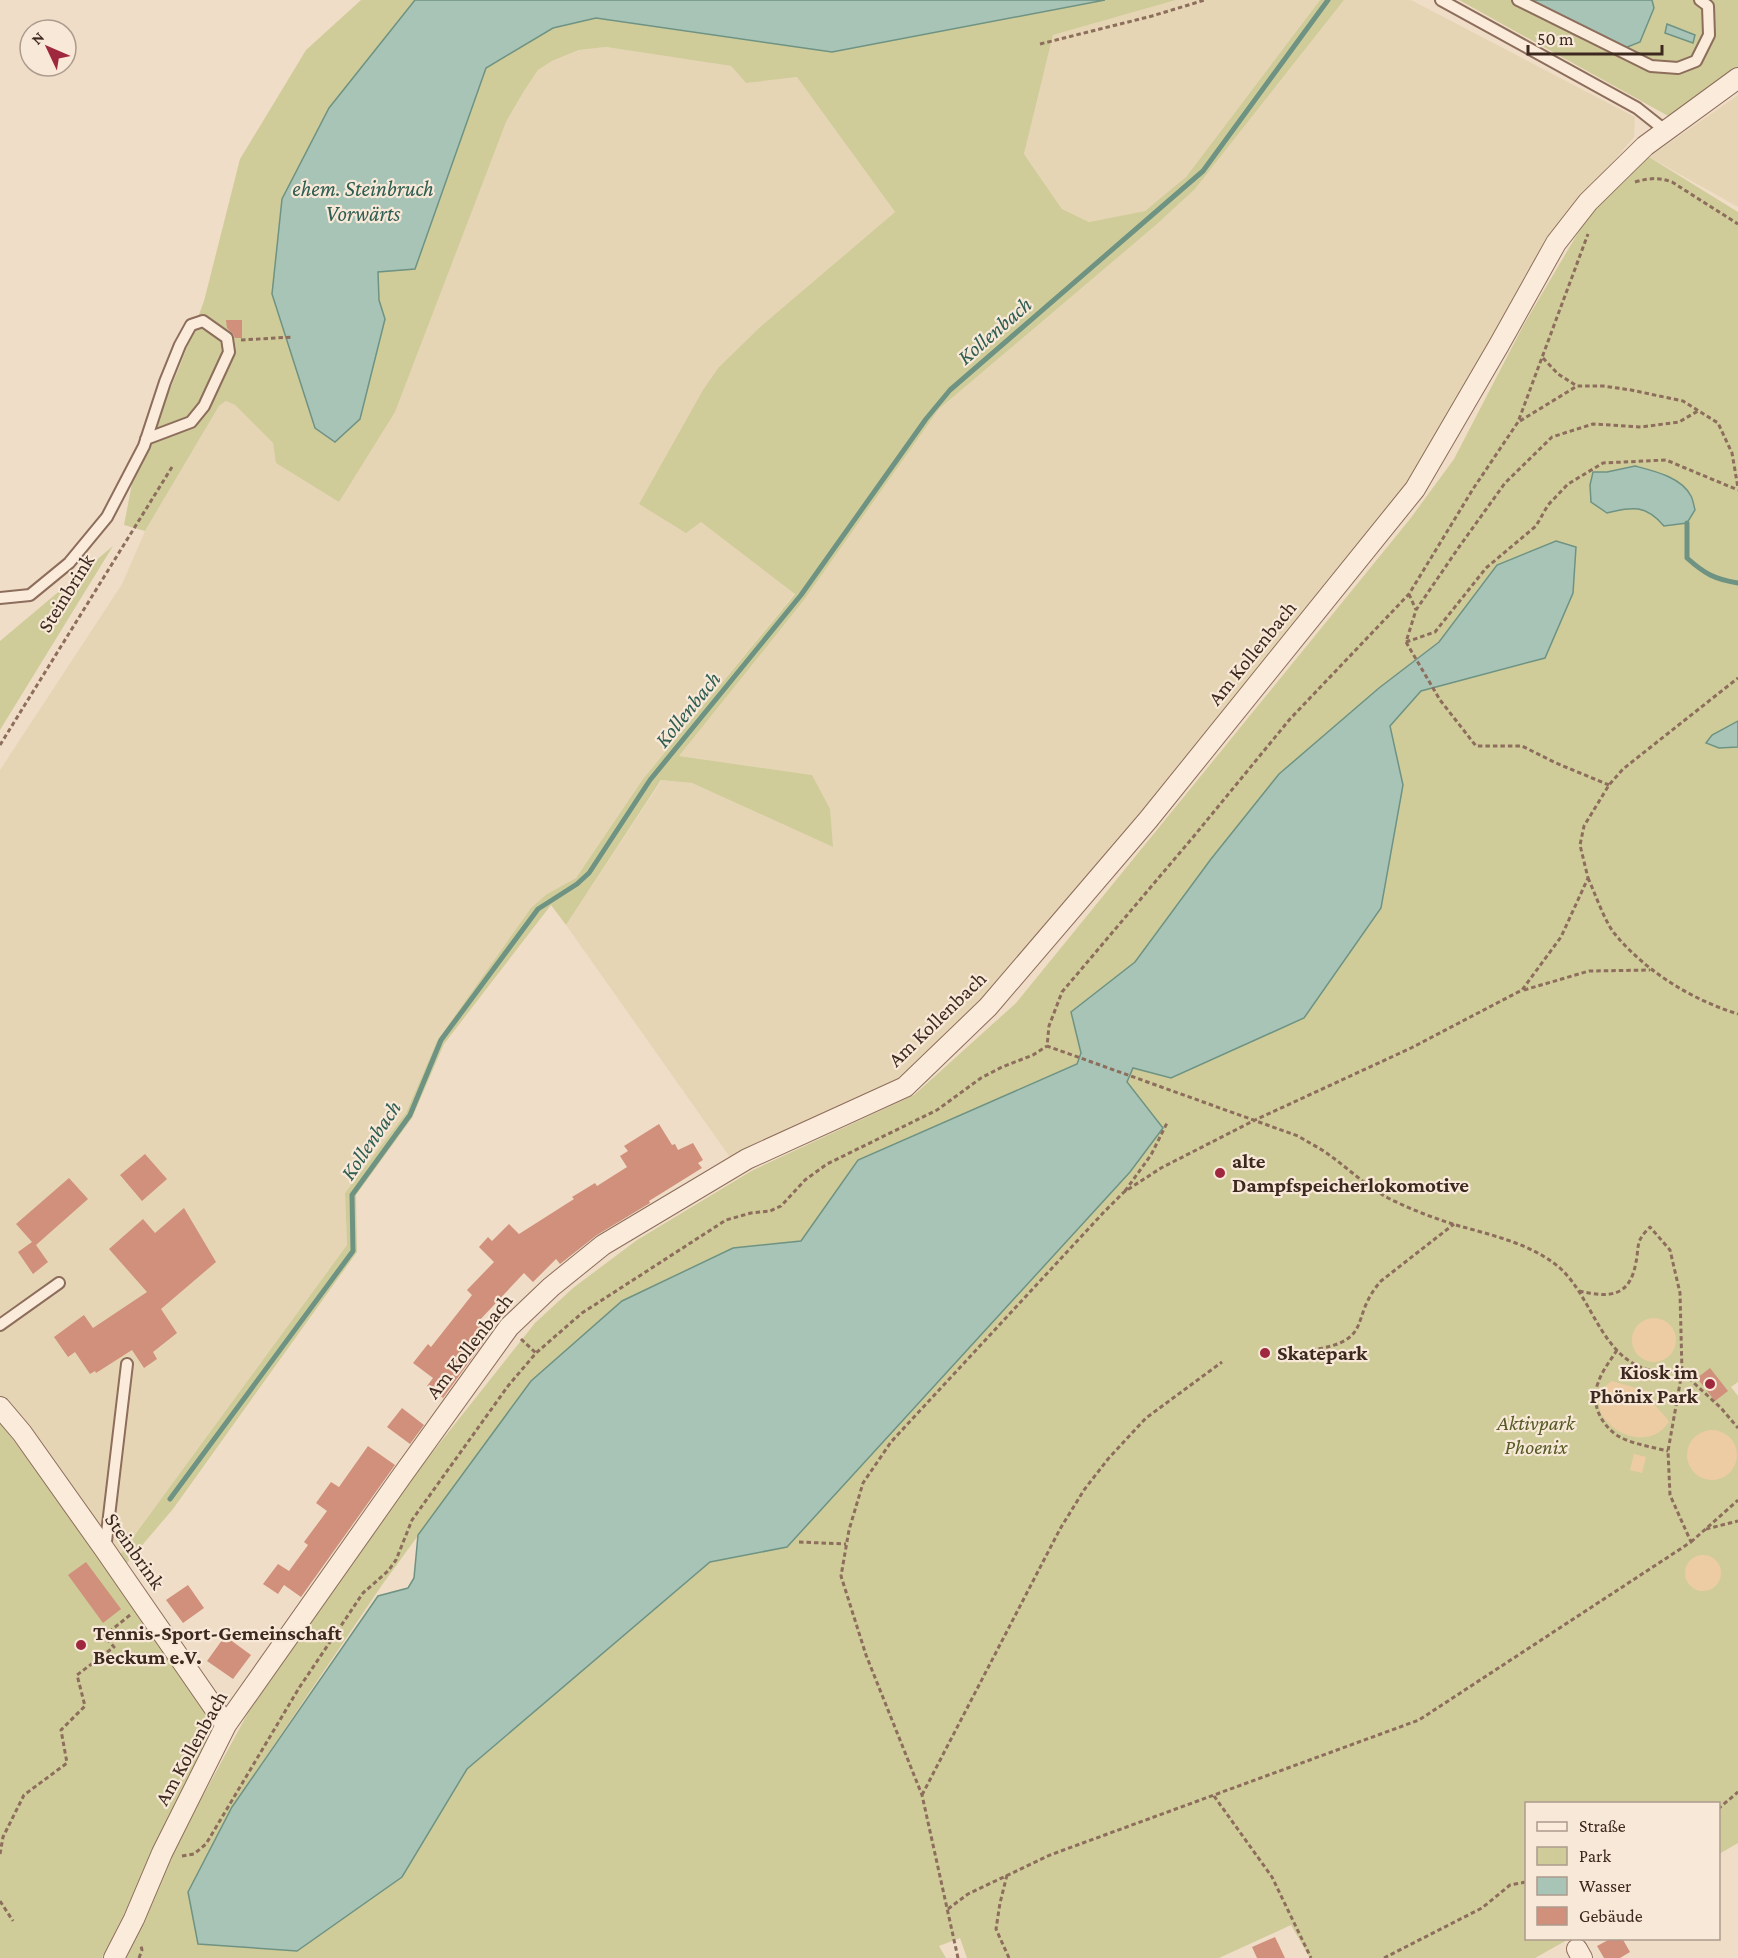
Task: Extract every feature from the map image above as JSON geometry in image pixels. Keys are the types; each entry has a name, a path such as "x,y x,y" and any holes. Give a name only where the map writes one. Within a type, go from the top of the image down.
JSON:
{"street":[{"name":"Am Kollenbach","path":"114,1958 134,1919 162,1852 226,1725 400,1477 509,1327 551,1287 603,1245 747,1159 905,1087 988,1007 1148,819 1415,489 1556,243 1588,202 1645,146 1738,78"},
{"name":"Steinbrink","path":"0,1407 22,1433 226,1725"}],"lane":[{"path":"1441,0 1462,5 1637,108 1666,130"},
{"path":"1518,0 1651,66 1678,69 1696,60 1709,35 1708,6 1700,0"},
{"path":"0,598 30,595 69,562 107,517 147,439 165,382 180,345 191,325 203,321 226,338 229,352 204,406 191,422 147,439"},
{"path":"0,1325 59,1283"},
{"path":"105,1550 127,1364"}],"path":[{"path":"1040,44 1152,16 1205,0"},
{"path":"1634,183 1648,178 1662,178 1738,224"},
{"path":"1047,1046 1049,1026 1062,992 1290,719 1409,594 1473,489 1518,422 1591,225 1588,202"},
{"path":"250,340 293,337"},
{"path":"1543,358 1558,374 1577,386"},
{"path":"1518,422 1577,386 1603,386 1683,401 1718,423 1732,453 1738,489"},
{"path":"1610,784 1556,764 1522,746 1476,746 1433,688 1406,642 1416,610 1459,547 1505,483 1552,437 1593,424 1641,427 1679,422 1698,411"},
{"path":"1406,642 1435,632 1486,568 1536,526 1548,505 1568,484 1604,463 1666,460 1738,489"},
{"name":"Steinbrink","path":"0,744 172,467"},
{"path":"1409,594 1416,610"},
{"path":"1738,678 1623,769 1610,784 1584,826 1580,844 1588,878 1613,931 1652,970 1714,1007 1738,1014"},
{"path":"1522,990 1561,937 1588,878"},
{"path":"1124,1192 1161,1168 1255,1120 1411,1048 1522,990 1589,971 1652,970"},
{"path":"1047,1046 1298,1136 1322,1150 1386,1197 1454,1224 1500,1237 1539,1255 1560,1269 1579,1291 1606,1337 1617,1350 1638,1365 1650,1370 1682,1372 1738,1428"},
{"path":"162,1852 177,1856 194,1854 206,1844 306,1678 363,1593 388,1571 396,1560 412,1520 508,1386 536,1353 582,1313 726,1220 751,1213 770,1211 781,1206 805,1180 827,1164 937,1110 981,1077 1033,1055 1047,1046"},
{"path":"958,1958 922,1795 866,1655 841,1576 846,1544 863,1483 891,1442 1094,1221 1124,1192 1151,1155 1167,1124"},
{"path":"1311,1350 1341,1344 1350,1338 1357,1330 1372,1291 1381,1281 1454,1224"},
{"path":"1579,1291 1596,1295 1611,1295 1624,1289 1633,1278 1640,1239 1650,1227 1670,1250 1680,1293 1682,1372 1668,1451 1670,1495 1691,1542"},
{"path":"1617,1350 1598,1383 1595,1396 1596,1408 1601,1418 1618,1436 1668,1451"},
{"path":"922,1795 1060,1529 1084,1490 1108,1459 1146,1418 1222,1362"},
{"path":"948,1909 968,1894 1050,1856 1419,1720 1691,1542 1738,1500"},
{"path":"1705,1530 1738,1521"},
{"path":"799,1542 846,1544"},
{"path":"0,1854 3,1837 24,1795 67,1763 61,1730 85,1706 77,1675 114,1647 104,1636 144,1605"},
{"path":"1720,1808 1738,1792"},
{"path":"1214,1796 1272,1877 1311,1958"},
{"path":"1007,1875 996,1929 1009,1958"},
{"path":"1384,1958 1482,1908 1509,1885 1525,1882"},
{"path":"0,1901 14,1921"}],"shaded area":[{"path":"1176,0 1320,0 1186,177 1145,211 1089,222 1062,209 1024,154 1053,35"},
{"path":"1344,0 1411,0 1635,117 1634,137 1574,202 1409,482 1161,793 1005,979 900,1082 734,1163 566,925 662,780 692,783 833,847 812,775 679,756 804,600 939,409 1156,225 1195,189"},
{"path":"606,47 731,66 746,83 797,76 895,212 760,327 719,367 701,522 795,593 643,779 576,878 547,894 437,1041 406,1113 345,1193 347,1245 120,1555 0,1398 0,770 122,584 145,531 219,406 226,401 235,405 273,443 339,502 506,122 524,91 538,70 552,61 580,50"},
{"path":"1738,95 1738,207 1649,157"}],"green space":[{"path":"361,0 415,0 329,108 282,199 272,294 335,442 360,419 385,319 379,300 378,272 415,268 486,68 553,28 596,18 832,52 1105,0 1176,0 1053,35 1024,154 1062,209 1089,222 1145,211 1186,177 1320,0 1344,0 1195,189 1156,225 939,409 804,600 679,756 812,775 830,809 833,847 692,783 661,780 566,925 551,905 444,1044 412,1118 356,1195 357,1252 173,1509 127,1563 120,1555 347,1245 345,1193 406,1113 437,1041 531,908 547,894 576,878 643,779 795,594 701,522 686,533 639,504 703,390 719,367 760,327 895,212 797,77 746,83 731,66 606,47 579,50 552,61 538,70 506,122 395,412 339,502 276,463 273,443 235,405 226,401 219,406 145,531 124,525 134,473 179,368 204,301 240,159 306,50"},
{"path":"1459,0 1738,0 1738,68 1670,117"},
{"name":"Aktivpark Phoenix","path":"1649,157 1738,212 1738,1382 1731,1387 1738,1396 1738,1843 1720,1853 1720,1802 1525,1802 1525,1940 1567,1940 1535,1958 1310,1958 1291,1925 1219,1958 967,1958 960,1938 939,1946 946,1958 121,1958 199,1803 249,1711 420,1468 535,1323 573,1288 637,1240 753,1170 914,1095 1016,1003 1410,519 1454,459 1523,326 1589,214","holes":["1497,565 1421,691 1390,726 1403,785 1133,1068 1127,1082 1163,1128 1130,1172 787,1547 710,1562 467,1769 402,1877 297,1951 198,1944 188,1892 232,1807 382,1585 531,1381 622,1301 733,1248 801,1241 858,1160 1077,1064 1081,1053 1071,1012 1135,962 1211,859 1279,774 1379,688 1439,641"]},
{"path":"113,546 0,730 0,641"},
{"name":"Tennis-Sport-Gemeinschaft Beckum e.V.","path":"0,1423 39,1473 224,1730 191,1772 102,1958 0,1958"}],"sand":[{"path":"1654,1318 1670,1324 1676,1340 1670,1356 1654,1362 1638,1356 1632,1340 1638,1324"},
{"path":"1612,1381 1653,1393 1654,1402 1669,1422 1657,1433 1642,1437 1627,1435 1614,1428 1604,1417 1599,1405 1601,1393"},
{"path":"1712,1430 1726,1434 1733,1441 1737,1455 1733,1469 1726,1476 1712,1480 1698,1476 1691,1469 1687,1455 1691,1441 1698,1434"},
{"path":"1634,1454 1646,1457 1642,1473 1630,1470"},
{"path":"1703,1555 1716,1560 1721,1573 1716,1586 1703,1591 1690,1586 1685,1573 1690,1560"}],"water":[{"name":"ehem. Steinbruch Vorwärts","path":"415,0 1105,0 832,52 596,18 553,28 486,68 415,269 378,272 379,300 385,319 360,419 335,442 315,428 272,294 282,199 329,108"},
{"path":"1528,0 1652,0 1654,8 1640,42 1625,48"},
{"path":"1667,24 1695,35 1693,43 1665,33"},
{"path":"1635,466 1674,479 1687,489 1695,510 1687,523 1664,526 1651,514 1638,509 1607,513 1591,502 1590,485 1593,472 1607,472"},
{"path":"1556,541 1576,547 1573,593 1545,658 1421,691 1390,726 1403,785 1381,908 1304,1018 1171,1078 1133,1068 1127,1082 1163,1128 1130,1172 787,1547 710,1562 467,1769 402,1877 297,1951 198,1944 188,1892 232,1807 378,1596 408,1588 414,1578 418,1535 531,1381 622,1301 733,1248 801,1241 858,1160 1077,1064 1081,1053 1071,1012 1135,962 1211,859 1279,774 1379,688 1439,642 1497,565"},
{"path":"1738,721 1738,747 1719,748 1706,743 1712,735"}],"building":[{"path":"226,320 242,320 242,338 235,338 227,328"},
{"path":"659,1124 672,1145 675,1144 678,1150 693,1143 703,1160 698,1163 702,1168 597,1235 560,1264 556,1259 533,1282 524,1273 477,1323 490,1333 443,1398 427,1386 433,1378 413,1363 428,1344 431,1347 472,1295 467,1290 494,1262 479,1247 488,1237 492,1241 509,1224 519,1234 574,1199 572,1197 595,1183 597,1186 627,1167 620,1156 628,1151 624,1146"},
{"path":"145,1154 167,1179 142,1201 120,1175"},
{"path":"69,1178 88,1199 36,1245 48,1262 33,1274 18,1252 32,1242 16,1224"},
{"path":"184,1208 216,1262 161,1309 177,1333 153,1352 157,1359 144,1368 132,1350 96,1373 95,1371 90,1374 75,1352 68,1357 54,1337 84,1315 93,1328 147,1292 109,1249 143,1219 155,1233"},
{"path":"1710,1368 1728,1391 1715,1401 1697,1378"},
{"path":"402,1408 424,1425 410,1444 387,1427"},
{"path":"368,1446 395,1465 301,1597 284,1585 278,1594 263,1584 278,1564 289,1571 308,1545 304,1542 327,1511 316,1503 331,1482 339,1487"},
{"path":"86,1562 121,1609 103,1623 68,1575"},
{"path":"188,1585 204,1608 183,1623 166,1600"},
{"path":"225,1636 251,1655 233,1679 207,1661"},
{"path":"1275,1937 1285,1958 1257,1958 1252,1947"},
{"path":"1608,1940 1623,1940 1630,1952 1620,1958 1604,1958 1597,1946"}],"waterway":[{"name":"Kollenbach","path":"170,1499 353,1251 352,1195 410,1115 441,1040 538,909 577,884 589,873 650,780 801,595 926,419 950,390 1203,171 1328,0"},
{"path":"1687,523 1687,558 1710,575 1738,583"}],"place":[{"name":"alte Dampfspeicherlokomotive","path":"1220,1173"},
{"name":"Skatepark","path":"1265,1353"},
{"name":"Kiosk im Phönix Park","path":"1710,1384"},
{"name":"Tennis-Sport-Gemeinschaft Beckum e.V.","path":"81,1645"}]}
